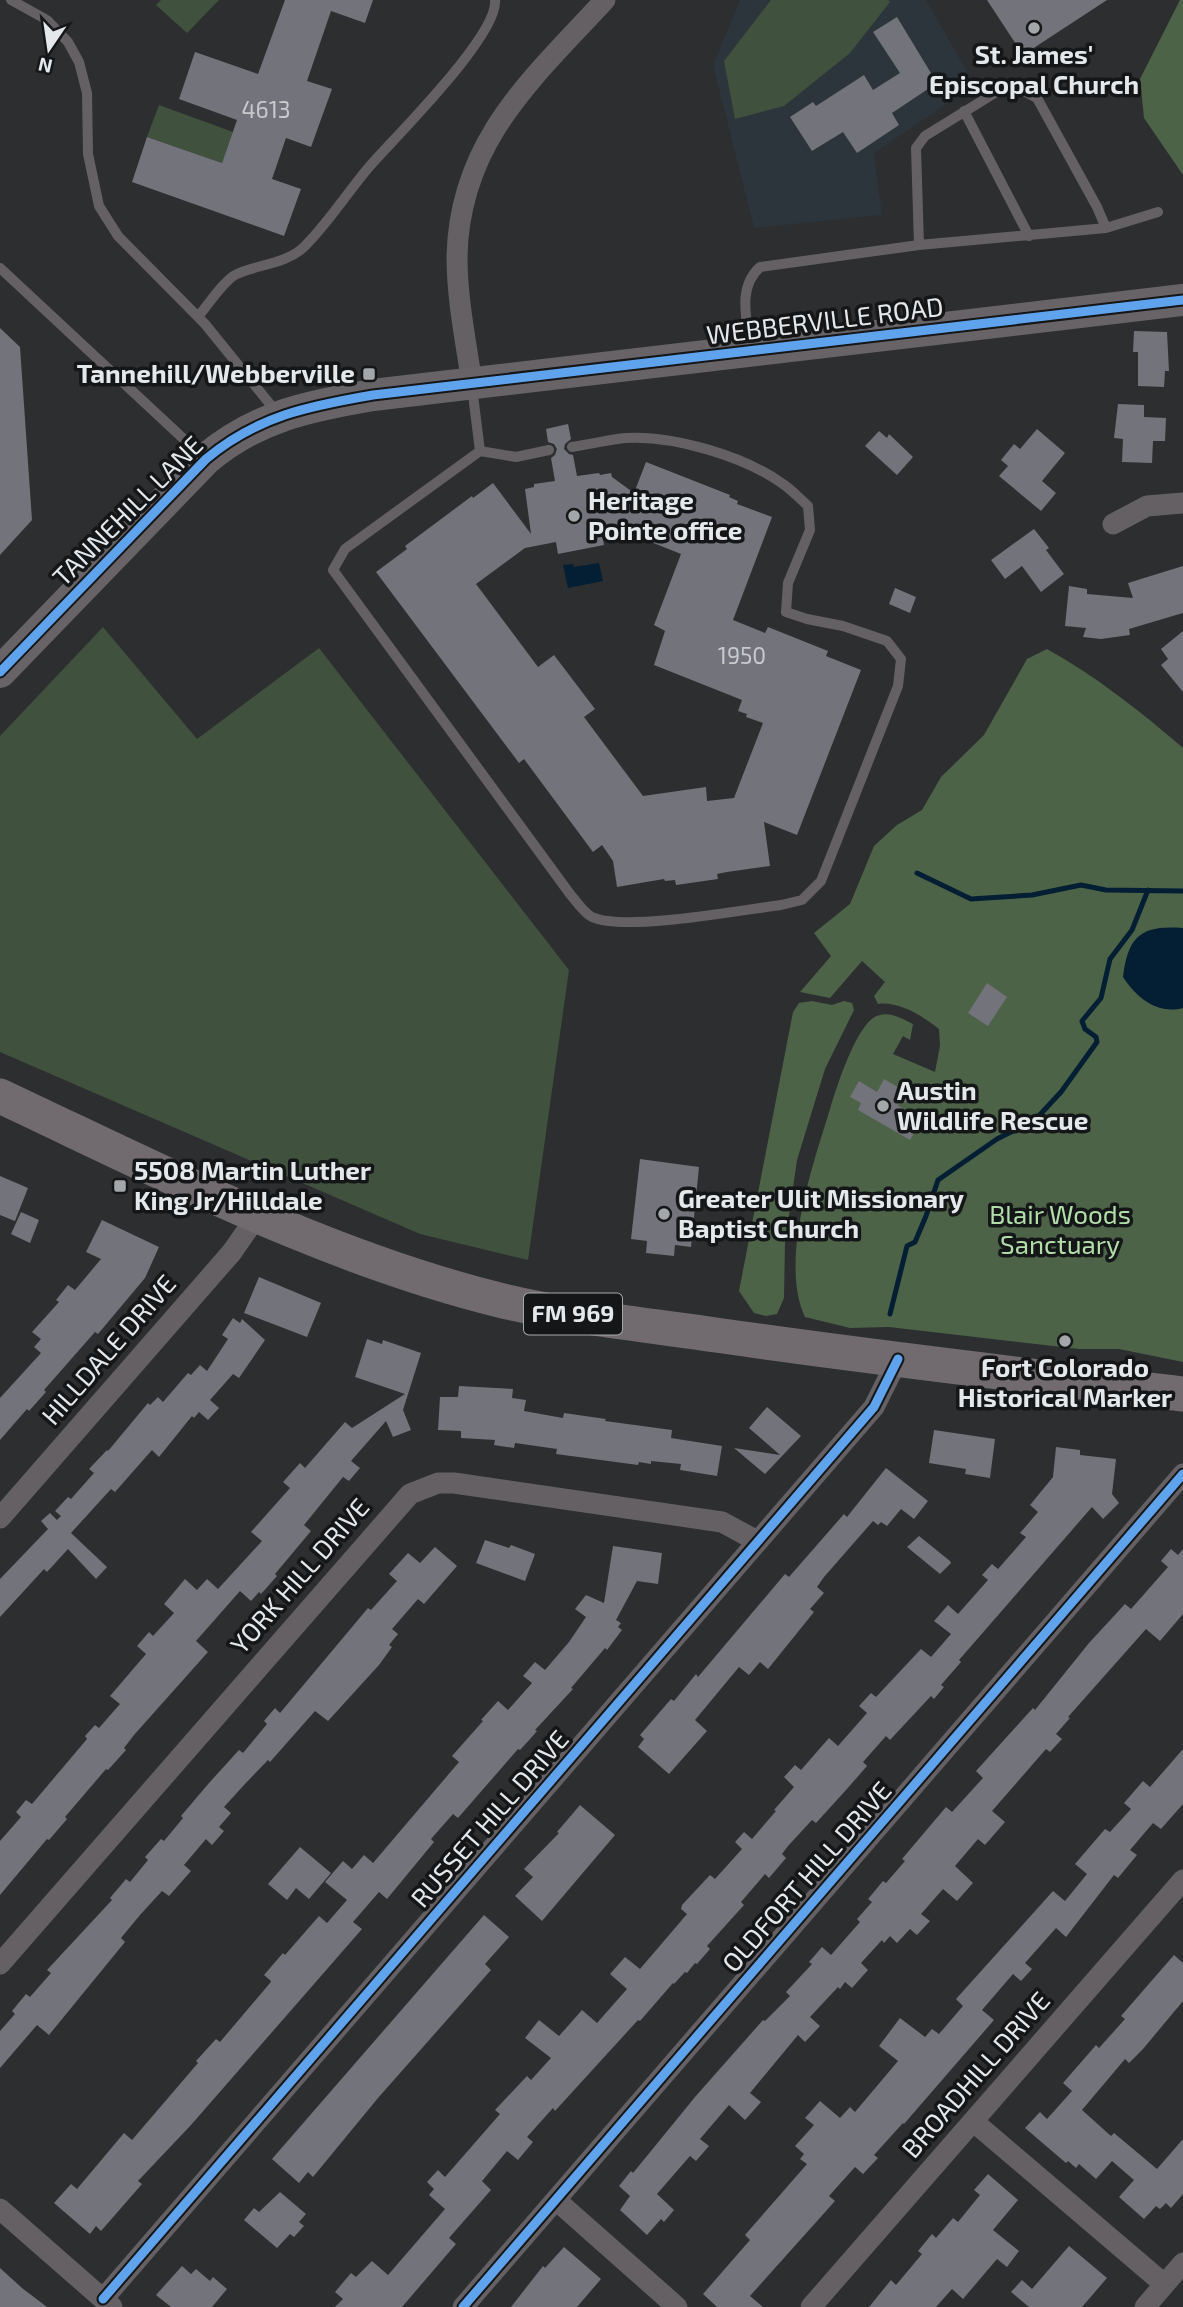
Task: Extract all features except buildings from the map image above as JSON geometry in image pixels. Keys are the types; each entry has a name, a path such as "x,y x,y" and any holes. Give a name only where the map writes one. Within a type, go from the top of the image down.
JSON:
{"main road":[{"name":"FM 969","path":"0,1096 257,1216 336,1248 419,1277 504,1301 583,1316 1183,1394"}],"street":[{"path":"472,384 457,256 459,231 470,181 503,113 605,0"},
{"name":"WEBBERVILLE ROAD","path":"472,384 1183,300"},
{"name":"TANNEHILL LANE","path":"0,672 206,460 226,443 248,430 295,410 352,399 472,384"},
{"path":"1113,524 1147,506 1183,503"},
{"name":"HILLDALE DRIVE","path":"0,1518 232,1252 257,1216"},
{"name":"RUSSET HILL DRIVE","path":"107,2303 874,1407 898,1359"},
{"name":"OLDFORT HILL DRIVE","path":"463,2307 1183,1474"},
{"name":"YORK HILL DRIVE","path":"0,1964 410,1494 438,1483 454,1483 722,1522 757,1541"},
{"name":"BROADHILL DRIVE","path":"811,2307 1183,1880"},
{"path":"974,2122 1164,2284"},
{"path":"556,2200 677,2307"},
{"path":"0,2209 107,2303"},
{"path":"1145,2307 1183,2263"}],"lane":[{"path":"11,0 47,20 68,42 79,62 87,93 88,154 99,206 118,236 198,317 280,416"},
{"path":"198,317 235,275 279,261 304,248 369,167 444,85 477,42 496,7 495,0"},
{"path":"919,245 916,148 925,136 998,90 1018,88 1037,98 1106,228"},
{"path":"964,111 1029,236"},
{"path":"751,350 744,298 751,275 760,267 919,245 1106,228 1158,212"},
{"path":"0,268 206,460"},
{"path":"472,384 480,451"},
{"path":"549,450 516,457 480,451 345,549 333,570 570,894 590,917 615,922 648,921 781,905 802,900 821,881 838,840 898,687 901,659 887,641 843,626 786,612 788,583 810,530 808,506 782,483 703,447 665,440 626,438 572,447"}],"shaded area":[{"path":"740,0 926,0 975,85 874,153 882,215 754,228 713,65"}],"green space":[{"path":"161,0 219,0 187,33 156,5"},
{"path":"771,0 890,2 850,53 784,106 735,119 724,61"},
{"path":"1180,0 1183,0 1183,175 1144,118 1140,79"},
{"path":"159,105 233,132 222,163 147,137"},
{"path":"103,627 197,739 319,648 569,970 528,1260 420,1234 0,1052 0,736"},
{"name":"Blair Woods Sanctuary","path":"1047,649 1118,695 1183,748 1183,1362 1119,1349 1079,1349 889,1327 850,1328 805,1317 798,1295 796,1269 801,1213 837,1087 859,1035 878,1015 888,1014 904,1019 913,1024 910,1040 903,1036 893,1054 935,1072 940,1046 939,1029 926,1019 902,1007 878,1004 874,996 885,982 862,961 830,998 800,992 831,956 814,933 850,904 874,846 897,825 922,810 941,777 984,735 1027,659"},
{"path":"812,1001 832,1005 844,1001 852,1003 854,1010 825,1069 797,1160 785,1243 784,1298 777,1314 766,1316 754,1313 739,1291 793,1012 799,1003"}],"water":[{"path":"599,563 603,581 568,588 563,565 573,564 574,567"},
{"path":"1183,928 1183,1008 1156,1007 1134,991 1123,977 1125,963 1133,943 1147,931"}],"waterway":[{"path":"917,873 971,899 1032,895 1081,885 1106,890 1183,891"},
{"path":"890,1314 907,1246 915,1242 938,1180 997,1139 1035,1120 1061,1092 1097,1042 1096,1037 1085,1029 1082,1021 1101,998 1110,959 1132,930 1148,890"}],"cycle path":[{"path":"0,672 206,459 245,432 285,415 373,395 1183,300"},
{"path":"103,2299 874,1407 898,1359"},
{"path":"463,2307 1183,1474"}],"place":[{"name":"St. James' Episcopal Church","path":"1034,28"},
{"name":"Tannehill/Webberville","path":"369,374"},
{"name":"Heritage Pointe office","path":"574,516"},
{"name":"Austin Wildlife Rescue","path":"883,1106"},
{"name":"5508 Martin Luther King Jr/Hilldale","path":"120,1186"},
{"name":"Greater Ulit Missionary Baptist Church","path":"664,1214"},
{"name":"Fort Colorado Historical Marker","path":"1065,1341"}]}
